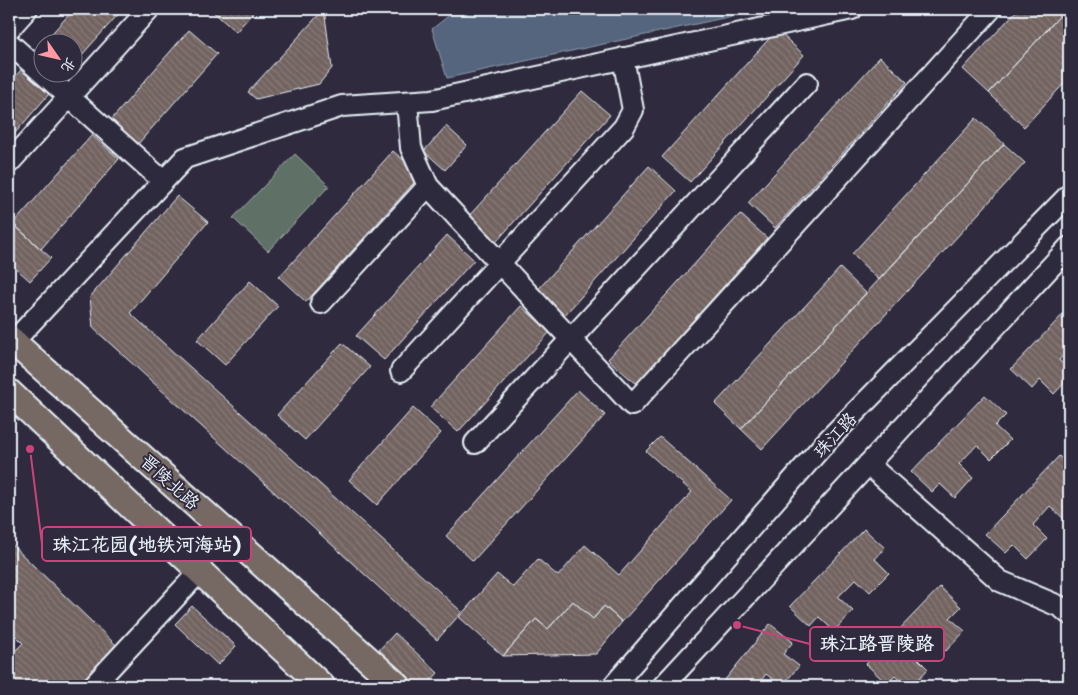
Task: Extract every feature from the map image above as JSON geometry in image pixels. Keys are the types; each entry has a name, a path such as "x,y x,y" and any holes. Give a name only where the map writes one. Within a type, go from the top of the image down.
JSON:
{"main road":[{"name":"晋陵北路","path":"11,340 398,686"},
{"path":"9,392 322,686"}],"street":[{"path":"9,29 27,9"},
{"path":"9,163 149,9"},
{"path":"11,340 185,158 342,106 432,100 852,9"},
{"path":"407,102 411,148 428,186 632,405 991,9"},
{"path":"9,43 163,181"},
{"path":"401,371 624,127 633,110 623,58"},
{"path":"475,443 807,84"},
{"path":"321,303 428,186"},
{"name":"珠江路","path":"613,686 825,444 1069,195"},
{"path":"663,686 1069,247"},
{"path":"868,464 1000,581 1062,607 1069,614"},
{"path":"92,686 200,571"}],"green space":[{"path":"295,154 329,186 268,251 233,218"}],"water":[{"path":"457,9 557,9 572,12 590,9 765,9 447,78 432,29"}],"building":[{"path":"74,9 123,9 82,55 82,32 53,32"},
{"path":"210,9 256,9 236,32"},
{"path":"324,9 332,68 319,84 256,99 248,92"},
{"path":"1018,9 1066,9 989,93 963,69"},
{"path":"1066,9 1069,9 1069,78 1024,127 989,93"},
{"path":"189,30 217,54 138,144 111,120"},
{"path":"777,30 804,55 690,182 662,157"},
{"path":"880,57 907,82 775,228 748,203"},
{"path":"21,70 32,79 32,82 35,82 49,94 9,140 9,84"},
{"path":"582,91 610,115 496,242 468,217"},
{"path":"976,118 1004,144 879,280 852,254"},
{"path":"446,126 467,145 445,170 424,151"},
{"path":"92,135 119,159 41,249 13,224"},
{"path":"1004,144 1025,163 762,449 741,429"},
{"path":"393,151 421,175 306,302 279,277"},
{"path":"649,166 676,191 562,318 535,293"},
{"path":"177,196 208,222 130,313 462,612 437,640 93,328 90,297"},
{"path":"740,214 767,238 636,384 608,359"},
{"path":"9,220 51,258 30,281 9,262"},
{"path":"447,235 474,260 384,360 356,336"},
{"path":"840,268 866,293 741,429 715,404"},
{"path":"250,281 278,306 225,365 197,340"},
{"path":"521,306 550,332 458,432 430,407"},
{"path":"1069,308 1069,349 1059,360 1069,370 1069,378 1054,394 1040,380 1032,389 1011,369"},
{"path":"342,343 370,367 305,440 277,415"},
{"path":"578,390 605,415 473,561 446,536"},
{"path":"985,395 1006,415 995,426 1010,440 991,459 977,445 959,464 973,478 955,498 940,484 932,492 911,472"},
{"path":"413,408 441,433 377,505 349,480"},
{"path":"660,437 731,500 622,622 604,606 593,619 573,601 548,629 536,619 503,656 459,617 497,574 513,587 538,559 558,576 585,545 619,575 692,492 646,451"},
{"path":"1059,456 1069,466 1069,515 1065,520 1050,506 1033,525 1047,539 1028,559 1014,545 1006,553 985,534"},
{"path":"864,529 885,548 875,559 889,573 870,592 856,579 838,597 853,611 834,631 819,617 811,626 790,606"},
{"path":"9,542 117,646 79,686 9,686 9,657 23,643 9,629"},
{"path":"940,587 961,607 950,618 965,631 946,651 932,637 914,655 928,669 912,686 906,686 895,676 887,684 866,664"},
{"path":"573,601 593,619 604,606 622,622 596,654 503,656 536,619 548,629"},
{"path":"192,606 236,646 218,665 175,624"},
{"path":"770,624 793,642 783,654 799,666 782,686 766,674 757,686 720,686"},
{"path":"395,633 438,673 426,686 414,686 377,652"},
{"path":"1069,673 1069,686 1054,686"}],"place":[{"name":"珠江花园(地铁河海站)","path":"30,449"},
{"name":"珠江路晋陵路","path":"737,625"}]}
